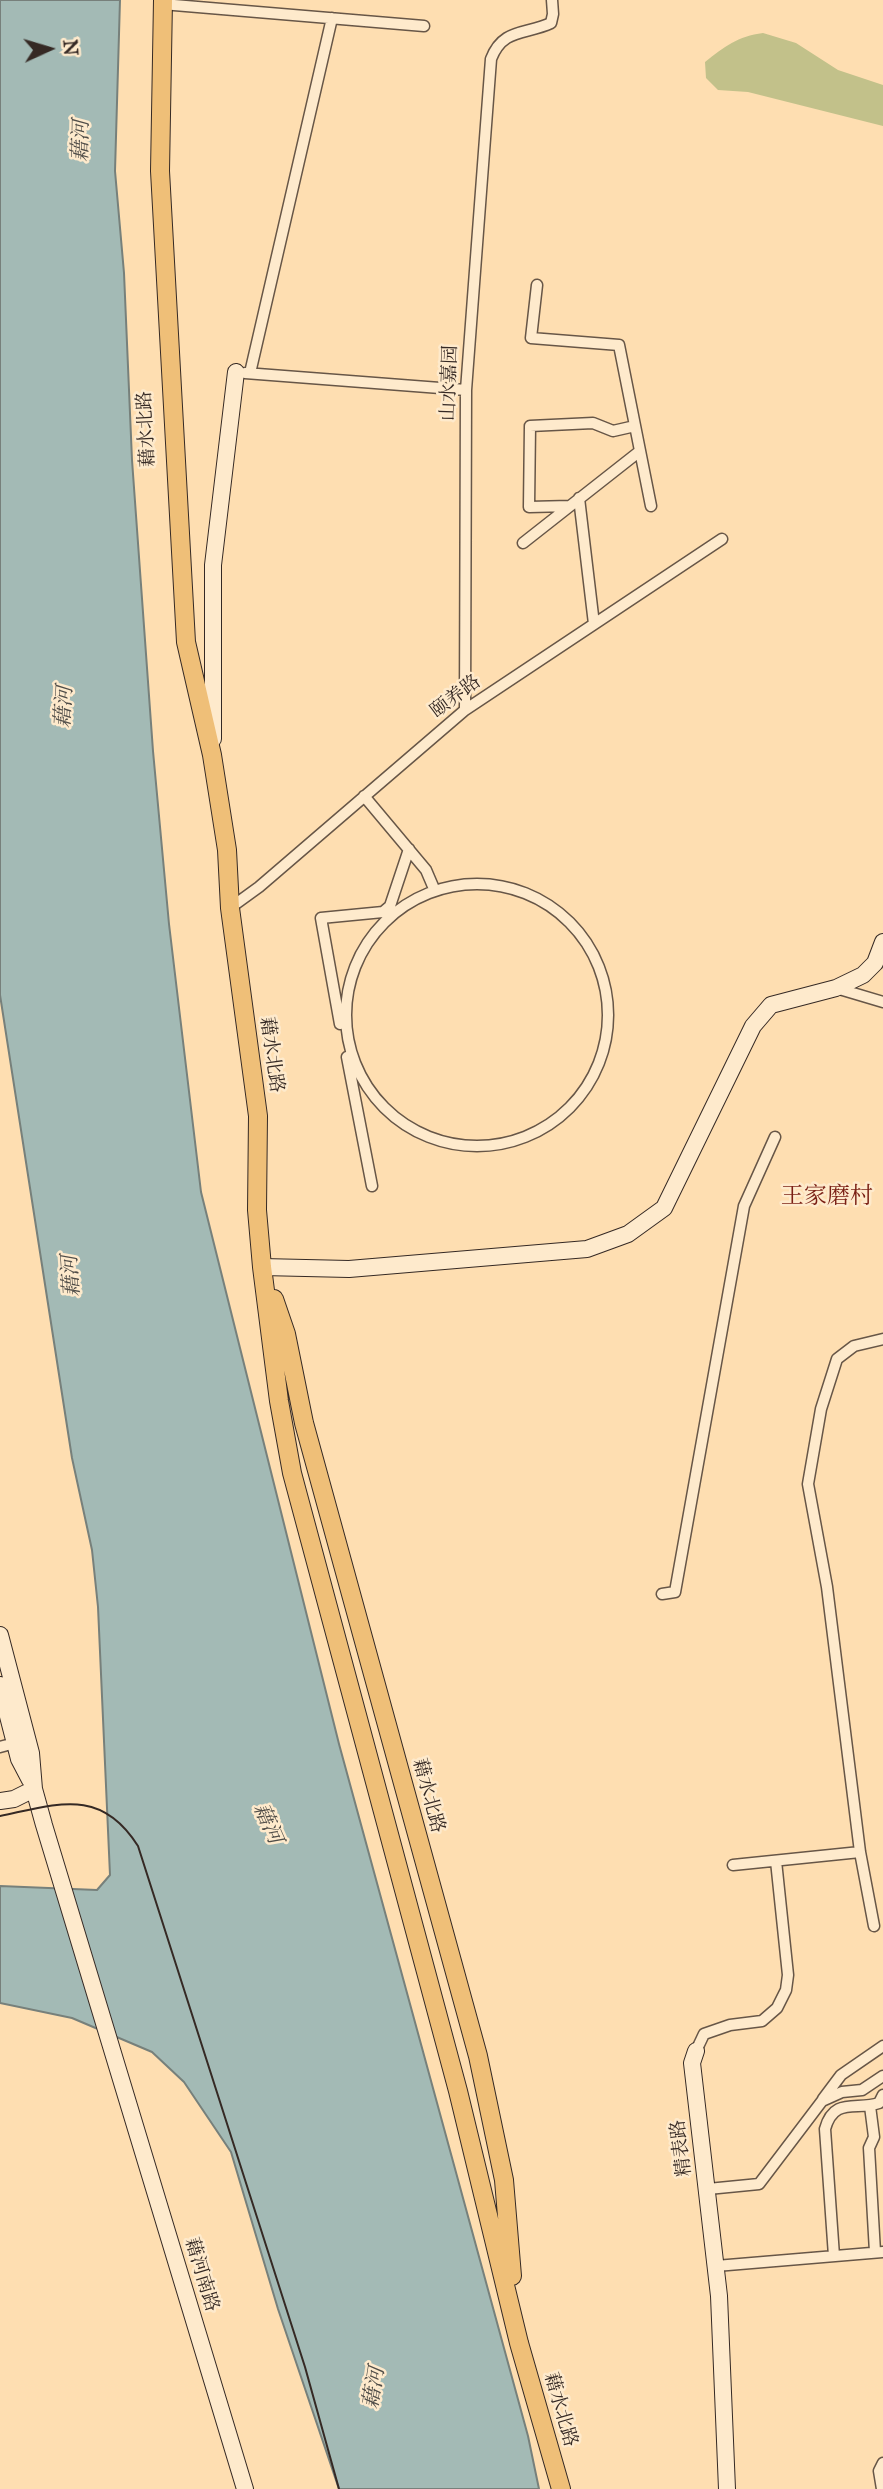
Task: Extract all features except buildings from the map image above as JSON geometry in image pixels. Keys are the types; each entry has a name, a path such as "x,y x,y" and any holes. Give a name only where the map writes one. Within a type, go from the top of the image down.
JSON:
{"main road":[{"name":"藉水北路","path":"161,1 160,171 186,642 212,755 227,850 230,908 258,1116 257,1210 279,1401 292,1473 456,2084 519,2343 561,2489"},
{"name":"藉水北路","path":"161,1 154,170 177,642 227,850"},
{"path":"212,755 213,565 243,373"},
{"path":"262,1267 349,1269 587,1250 628,1234 664,1208 753,1026 771,1006 836,988 863,975 875,963 883,943"},
{"name":"藉水北路","path":"262,1267 286,1334 304,1423 478,2056 504,2179 519,2343"},
{"path":"0,1635 31,1753 34,1789"},
{"path":"0,1685 7,1745 19,1759 34,1789"},
{"path":"0,1801 14,1799 34,1789"},
{"name":"藉河南路","path":"34,1789 245,2489"},
{"name":"精表路","path":"696,2051 692,2063 716,2266 727,2489"}],"street":[{"name":"山水嘉园","path":"465,710 466,390 491,59 495,49 511,34 532,32 551,23 554,14 552,0"},
{"path":"161,1 424,26"},
{"path":"332,18 243,373 466,390"},
{"path":"537,285 531,338 619,345 651,506"},
{"path":"570,506 529,507 530,426 593,423 613,431 635,426"},
{"path":"523,543 640,451"},
{"path":"579,498 594,624"},
{"name":"颐养路","path":"230,908 259,887 465,710 722,539"},
{"path":"364,796 426,870 435,891"},
{"path":"372,1186 321,918 383,912 390,906 409,849"},
{"path":"484,884 511,889 538,899 561,915 581,936 601,973 607,1001 607,1030 595,1071 572,1106 550,1124 525,1138 498,1145 470,1147 442,1142 415,1132 382,1106 364,1083 352,1057 345,1015 349,987 358,960 372,936 392,915 415,899 435,891 455,886 484,884"},
{"path":"836,988 883,1002"},
{"path":"662,1594 676,1592 744,1206 775,1137"},
{"path":"874,1926 860,1852 827,1587 808,1484 821,1409 837,1359 854,1346 883,1339"},
{"path":"733,1866 860,1852"},
{"name":"精表路","path":"696,2051 704,2034 730,2025 762,2021 777,2008 786,1990 788,1975 776,1861"},
{"path":"708,2189 759,2184 841,2075 883,2046"},
{"path":"862,2090 883,2076"},
{"path":"822,2101 842,2092 862,2090 883,2095 879,2103 870,2106 852,2105 838,2109 827,2121 825,2129 834,2256"},
{"path":"716,2266 879,2252 869,2148 874,2137 870,2106"},
{"path":"882,2489 879,2471 883,2463"}],"shaded area":[{"path":"763,33 796,43 838,70 883,85 883,126 748,92 718,90 706,78 705,62 732,43"}],"water":[{"name":"藉河","path":"0,0 120,0 115,171 124,273 132,460 153,751 169,924 201,1192 339,1744 528,2436 539,2489 339,2489 278,2309 231,2152 184,2082 152,2052 72,2018 0,2003 0,1886 97,1890 110,1875 98,1607 92,1550 72,1458 0,995"}],"tram line":[{"path":"0,1816 59,1805 93,1807 124,1827 138,1846 305,2367 339,2489"}],"district":[{"name":"王家磨村","path":"827,1197"}]}
